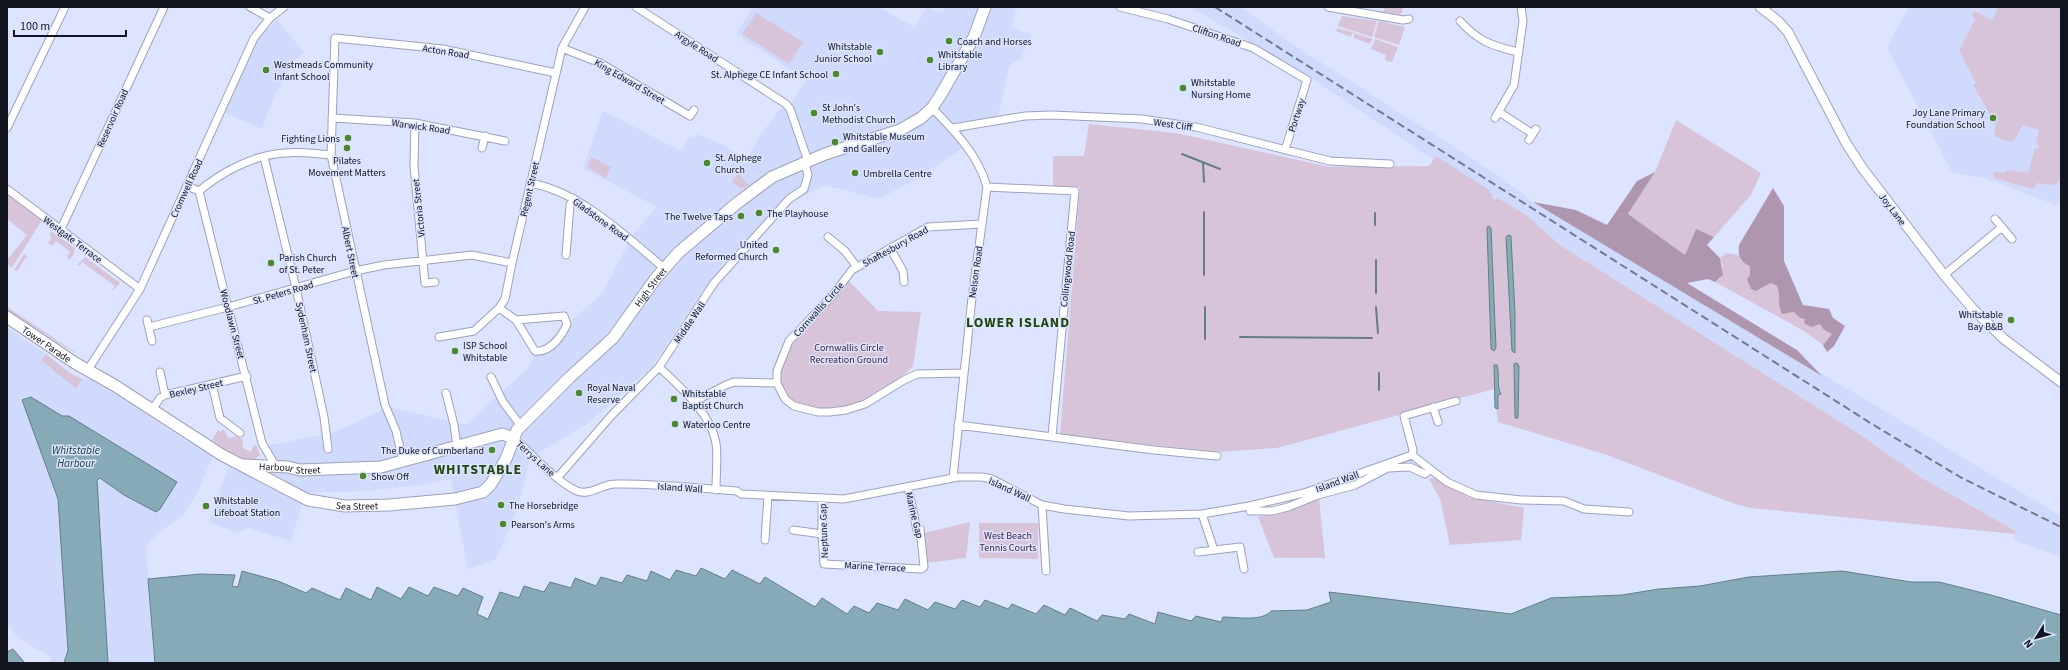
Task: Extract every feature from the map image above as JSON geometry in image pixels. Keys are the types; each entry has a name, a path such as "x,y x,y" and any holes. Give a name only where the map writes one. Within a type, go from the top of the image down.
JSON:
{"main road":[{"path":"932,108 974,37 985,7"},
{"name":"High Street","path":"483,492 491,484 506,459 514,438 521,426 570,377 613,338 664,268 694,238 772,177 825,154 900,130 912,124 932,108"},
{"name":"Tower Parade","path":"7,317 87,370"},
{"path":"87,370 239,465"},
{"name":"Harbour Street","path":"239,465 273,466 300,470 381,467 502,434 514,438"},
{"name":"Sea Street","path":"239,465 308,500 345,506 440,501 468,497 483,492"},
{"path":"268,479 266,471 273,466"}],"street":[{"path":"7,128 65,7"},
{"name":"Reservoir Road","path":"61,230 164,7"},
{"path":"250,7 270,18"},
{"name":"Cromwell Road","path":"87,370 140,289 247,50 254,38 270,18 284,7"},
{"name":"Argyle Road","path":"636,7 786,104 790,109 806,162"},
{"name":"Clifton Road","path":"1120,7 1168,19 1253,48 1307,80"},
{"path":"1328,7 1403,20 1409,19"},
{"path":"1521,7 1523,21 1514,85 1497,115 1533,134"},
{"name":"Joy Lane","path":"1760,7 1778,21 1788,32 1846,143 1863,169 1944,275 1973,309 2004,339 2061,382"},
{"name":"Regent Street","path":"439,337 474,331 498,308 505,299 530,183 562,48 582,8"},
{"path":"1460,21 1472,34 1483,41 1518,52"},
{"name":"Acton Road","path":"335,38 443,49 556,73"},
{"name":"Albert Street","path":"335,38 331,154 385,405 396,431 403,461"},
{"name":"King Edward Street","path":"562,48 600,63 690,116 694,110"},
{"name":"Portway","path":"1285,150 1307,80"},
{"name":"Nelson Road","path":"932,108 953,128 984,175 987,187 964,373 953,478"},
{"name":"West Cliff","path":"953,128 1025,116 1052,115 1135,119 1196,127 1285,150 1345,163 1390,164"},
{"name":"Warwick Road","path":"332,118 415,124 485,136 505,141"},
{"name":"Victoria Street","path":"415,124 414,166 425,283 435,282"},
{"path":"482,148 485,136"},
{"path":"187,186 199,191 224,173 264,157 284,153 331,154"},
{"name":"Sydenham Street","path":"264,157 296,288 325,423 328,449"},
{"name":"Middle Wall","path":"558,478 611,416 659,367 714,283 789,199 804,189 808,175 806,162"},
{"name":"Gladstone Road","path":"530,183 555,189 573,198 630,240 664,268"},
{"name":"Collingwood Road","path":"987,187 1076,191 1052,436"},
{"name":"Westgate Terrace","path":"7,189 140,289"},
{"name":"Woodlawn Street","path":"199,191 262,443 273,466"},
{"path":"566,255 570,205 573,198"},
{"path":"1995,219 2012,239"},
{"name":"Shaftesbury Road","path":"857,267 928,227 982,224"},
{"path":"1944,275 2002,227"},
{"path":"828,237 846,251 857,267"},
{"path":"890,248 903,271 904,282"},
{"name":"St. Peters Road","path":"152,341 148,323 228,307 355,271 423,260 477,255 512,263"},
{"name":"Cornwallis Circle","path":"777,382 777,371 789,341 857,267"},
{"path":"498,308 516,320 535,351 540,352 551,345 562,335 567,324 564,316 516,320"},
{"path":"659,367 695,401 714,435 716,445 716,490"},
{"path":"160,372 165,395"},
{"path":"695,401 734,382 777,382 784,399 794,406 812,411 830,412 846,410 865,404 904,380 917,374 964,373"},
{"name":"Bexley Street","path":"152,410 160,398 165,395 246,376"},
{"path":"491,377 503,402 521,426"},
{"path":"212,384 220,418 240,433"},
{"path":"446,393 453,419 457,446"},
{"path":"1456,401 1404,416 1414,450 1412,454 1453,486 1476,495 1506,499 1564,501 1584,509 1629,512"},
{"path":"1434,407 1438,422"},
{"path":"958,425 1154,450 1217,456"},
{"name":"Terrys Lane","path":"514,438 558,478"},
{"name":"Island Wall","path":"558,478 573,489 586,492 603,485 615,484 737,491 741,494 844,500 953,478 982,476 992,479 1042,505 1086,513 1129,516 1202,514 1249,506 1304,493 1412,454"},
{"path":"1250,511 1272,511 1288,507 1318,495 1355,485 1388,468 1410,467 1425,474 1430,469"},
{"name":"Marine Gap","path":"908,487 917,530 920,529 924,567"},
{"path":"765,540 768,496"},
{"name":"Neptune Gap","path":"822,498 824,564"},
{"path":"1042,505 1046,571"},
{"path":"1202,514 1214,550"},
{"path":"793,530 822,534"},
{"path":"1198,552 1240,547 1244,569"},
{"name":"Marine Terrace","path":"824,564 921,569 924,567"}],"shaded area":[{"path":"753,7 879,7 914,27 927,7 943,13 945,7 1017,7 1011,27 1031,35 1021,58 1010,65 998,115 955,136 964,147 918,178 879,199 824,185 778,210 728,258 701,293 652,367 588,423 530,458 517,510 496,559 468,569 451,479 421,485 365,491 305,493 291,541 248,528 238,533 212,523 210,520 229,465 252,478 270,473 269,445 333,433 389,407 466,425 528,368 538,349 602,294 633,235 657,207 583,168 603,111 681,151 690,137 694,139 696,134 726,146 746,160 760,136 779,110 791,103 806,80 736,34"},
{"path":"1190,7 1241,7 1292,44 1496,174 1533,202 2061,516 2061,557 2013,540 2016,531 1922,478 1856,432 1560,245 1519,211 1433,159 1312,79 1307,80 1237,34"},
{"name":"Joy Lane Primary Foundation School","path":"1909,7 2061,7 2061,197 2055,205 1988,179 1952,172 1887,47"},
{"name":"Westmeads Community Infant School","path":"277,20 304,52 291,65 274,97 262,129 225,113 260,36"},
{"path":"1655,172 1628,214 1685,255 1696,229 1714,237 1707,245 1720,258 1723,275 1715,282 1708,279 1687,283 1797,350 1822,376 1533,202 1576,210 1607,225 1637,181"},
{"path":"1773,188 1784,206 1784,261 1803,305 1829,309 1833,318 1845,326 1834,346 1827,352 1823,345 1832,334 1824,330 1820,324 1811,327 1804,323 1805,319 1800,318 1794,312 1782,314 1777,286 1771,283 1756,291 1751,289 1747,279 1750,275 1750,266 1740,258 1739,245"},
{"path":"7,328 46,354 41,360 75,389 82,379 93,379 183,439 213,456 198,491 183,515 158,533 146,546 155,663 94,663 67,642 68,650 64,663 50,663 51,657 18,638 7,623"}],"green space":[{"path":"1385,7 1403,7 1402,13 1398,15 1383,12"},
{"path":"1999,7 2061,7 2061,179 2055,185 2037,183 2033,189 1994,178 1994,171 2004,173 2009,170 2028,173 2035,148 2038,149 2039,146 2036,144 2039,130 2023,125 2014,141 2010,142 1994,135 1996,125 1973,85 1976,83 1959,50 1975,19 1972,16 1975,11 1992,20"},
{"path":"756,13 803,42 789,64 742,34"},
{"path":"1342,16 1377,21 1372,37 1338,26"},
{"path":"1379,21 1405,27 1399,45 1374,37"},
{"path":"1337,28 1353,32 1351,37 1336,31"},
{"path":"1354,33 1373,39 1370,44 1354,38"},
{"path":"1375,39 1398,47 1392,62 1385,60 1386,55 1371,49"},
{"path":"1676,120 1761,173 1751,195 1714,237 1696,229 1685,255 1628,214 1655,172"},
{"path":"1089,124 1176,133 1330,167 1429,166 1436,156 1489,190 1495,200 1496,197 1526,215 1560,245 1856,432 1922,478 2016,531 2015,534 1751,508 1735,504 1607,455 1498,422 1494,389 1277,448 1219,452 1060,435 1080,187 1053,186 1053,156 1084,156"},
{"path":"591,157 611,167 606,178 587,167"},
{"path":"738,173 749,185 744,188 740,188 732,182"},
{"path":"7,194 42,220 12,268 7,264 7,260 27,235 7,219"},
{"path":"51,231 75,248 74,254 70,260 67,257 70,252 56,241 52,246 48,243 51,239"},
{"path":"1726,253 1738,255 1742,262 1750,266 1750,275 1747,279 1761,289 1771,283 1777,286 1780,294 1780,310 1790,313 1794,312 1800,318 1805,319 1804,323 1814,325 1820,324 1824,330 1832,334 1823,345 1804,331 1715,282 1720,279 1723,266 1720,258"},
{"path":"24,254 27,256 17,271 14,270"},
{"path":"85,257 120,283 113,291 112,290 115,286 82,262 79,266 77,265"},
{"name":"Cornwallis Circle Recreation Ground","path":"849,281 878,311 921,312 913,367 885,388 870,397 843,407 817,407 804,405 792,400 784,392 780,382 781,368 785,357 796,339 826,308"},
{"path":"7,307 75,352 75,353 7,310"},
{"path":"46,354 70,373 82,379 76,389 41,360"},
{"path":"223,429 229,438 238,436 242,439 243,448 251,452 254,445 257,447 260,455 255,459 242,459 222,448 212,440 218,430 221,432"},
{"path":"1436,477 1468,497 1524,508 1521,540 1450,545 1440,499 1429,479"},
{"path":"1319,498 1325,558 1274,558 1258,517"},
{"name":"West Beach Tennis Courts","path":"970,522 966,558 926,563 924,533"},
{"name":"West Beach Tennis Courts","path":"979,523 1038,523 1038,559 979,558"}],"water":[{"path":"1489,226 1491,228 1496,348 1494,351 1491,349 1487,227"},
{"path":"1508,235 1511,236 1515,313 1515,353 1512,351 1506,237"},
{"path":"1517,363 1519,366 1518,418 1515,418 1514,364"},
{"path":"1494,365 1497,365 1501,394 1498,395 1498,409 1495,408"},
{"name":"Whitstable Harbour","path":"31,397 62,416 69,416 177,482 160,509 156,512 124,495 100,478 97,480 108,663 64,663 68,650 58,499 22,400"},
{"path":"701,568 725,579 732,570 760,584 765,577 815,607 822,598 847,614 854,606 869,613 877,603 898,610 905,599 928,610 935,602 955,609 962,600 980,607 985,600 1008,609 1012,604 1036,614 1044,605 1065,615 1070,608 1097,621 1102,615 1125,619 1129,614 1155,624 1158,612 1191,621 1196,616 1221,622 1223,617 1255,618 1262,617 1271,611 1307,610 1331,602 1329,592 1511,614 1551,598 1622,595 1659,589 1700,586 1749,577 1842,571 1911,582 1939,582 2061,615 2061,663 155,663 148,579 200,574 235,575 232,586 238,587 242,571 278,581 306,593 312,588 340,600 346,588 371,600 377,587 401,599 409,587 428,596 434,587 458,596 463,588 483,597 477,614 488,619 500,592 519,598 524,586 544,592 550,582 571,588 575,578 596,586 601,577 622,583 627,575 647,581 651,571 670,580 676,570 696,576"},
{"path":"13,649 25,663 7,663 7,652"}],"waterway":[{"path":"1182,154 1220,169"},
{"path":"1203,162 1204,182"},
{"path":"1204,212 1204,275"},
{"path":"1375,213 1375,225"},
{"path":"1376,260 1376,293"},
{"path":"1205,307 1205,339"},
{"path":"1376,307 1378,333"},
{"path":"1240,337 1372,338"},
{"path":"1379,373 1379,390"}],"railway":[{"path":"1215,7 1872,424 1960,477 2061,527"}],"place":[{"name":"Coach and Horses","path":"949,41"},
{"name":"Whitstable Junior School","path":"880,52"},
{"name":"Whitstable Library","path":"930,60"},
{"name":"Westmeads Community Infant School","path":"266,70"},
{"name":"St. Alphege CE Infant School","path":"836,74"},
{"name":"Whitstable Nursing Home","path":"1183,88"},
{"name":"St John's Methodist Church","path":"814,113"},
{"name":"Joy Lane Primary Foundation School","path":"1993,118"},
{"name":"Fighting Lions","path":"348,138"},
{"name":"Whitstable Museum and Gallery","path":"835,142"},
{"name":"Pilates Movement Matters","path":"347,148"},
{"name":"St. Alphege Church","path":"707,163"},
{"name":"Umbrella Centre","path":"855,173"},
{"name":"The Playhouse","path":"759,213"},
{"name":"The Twelve Taps","path":"741,216"},
{"name":"United Reformed Church","path":"776,250"},
{"name":"Parish Church of St. Peter","path":"271,263"},
{"name":"Whitstable Bay B&B","path":"2011,320"},
{"name":"ISP School Whitstable","path":"455,351"},
{"name":"Royal Naval Reserve","path":"579,393"},
{"name":"Whitstable Baptist Church","path":"674,399"},
{"name":"Waterloo Centre","path":"675,424"},
{"name":"The Duke of Cumberland","path":"492,450"},
{"name":"Show Off","path":"363,476"},
{"name":"The Horsebridge","path":"501,505"},
{"name":"Whitstable Lifeboat Station","path":"206,506"},
{"name":"Pearson's Arms","path":"503,524"}],"district":[{"name":"LOWER ISLAND","path":"1018,322"},
{"name":"WHITSTABLE","path":"478,469"}]}
